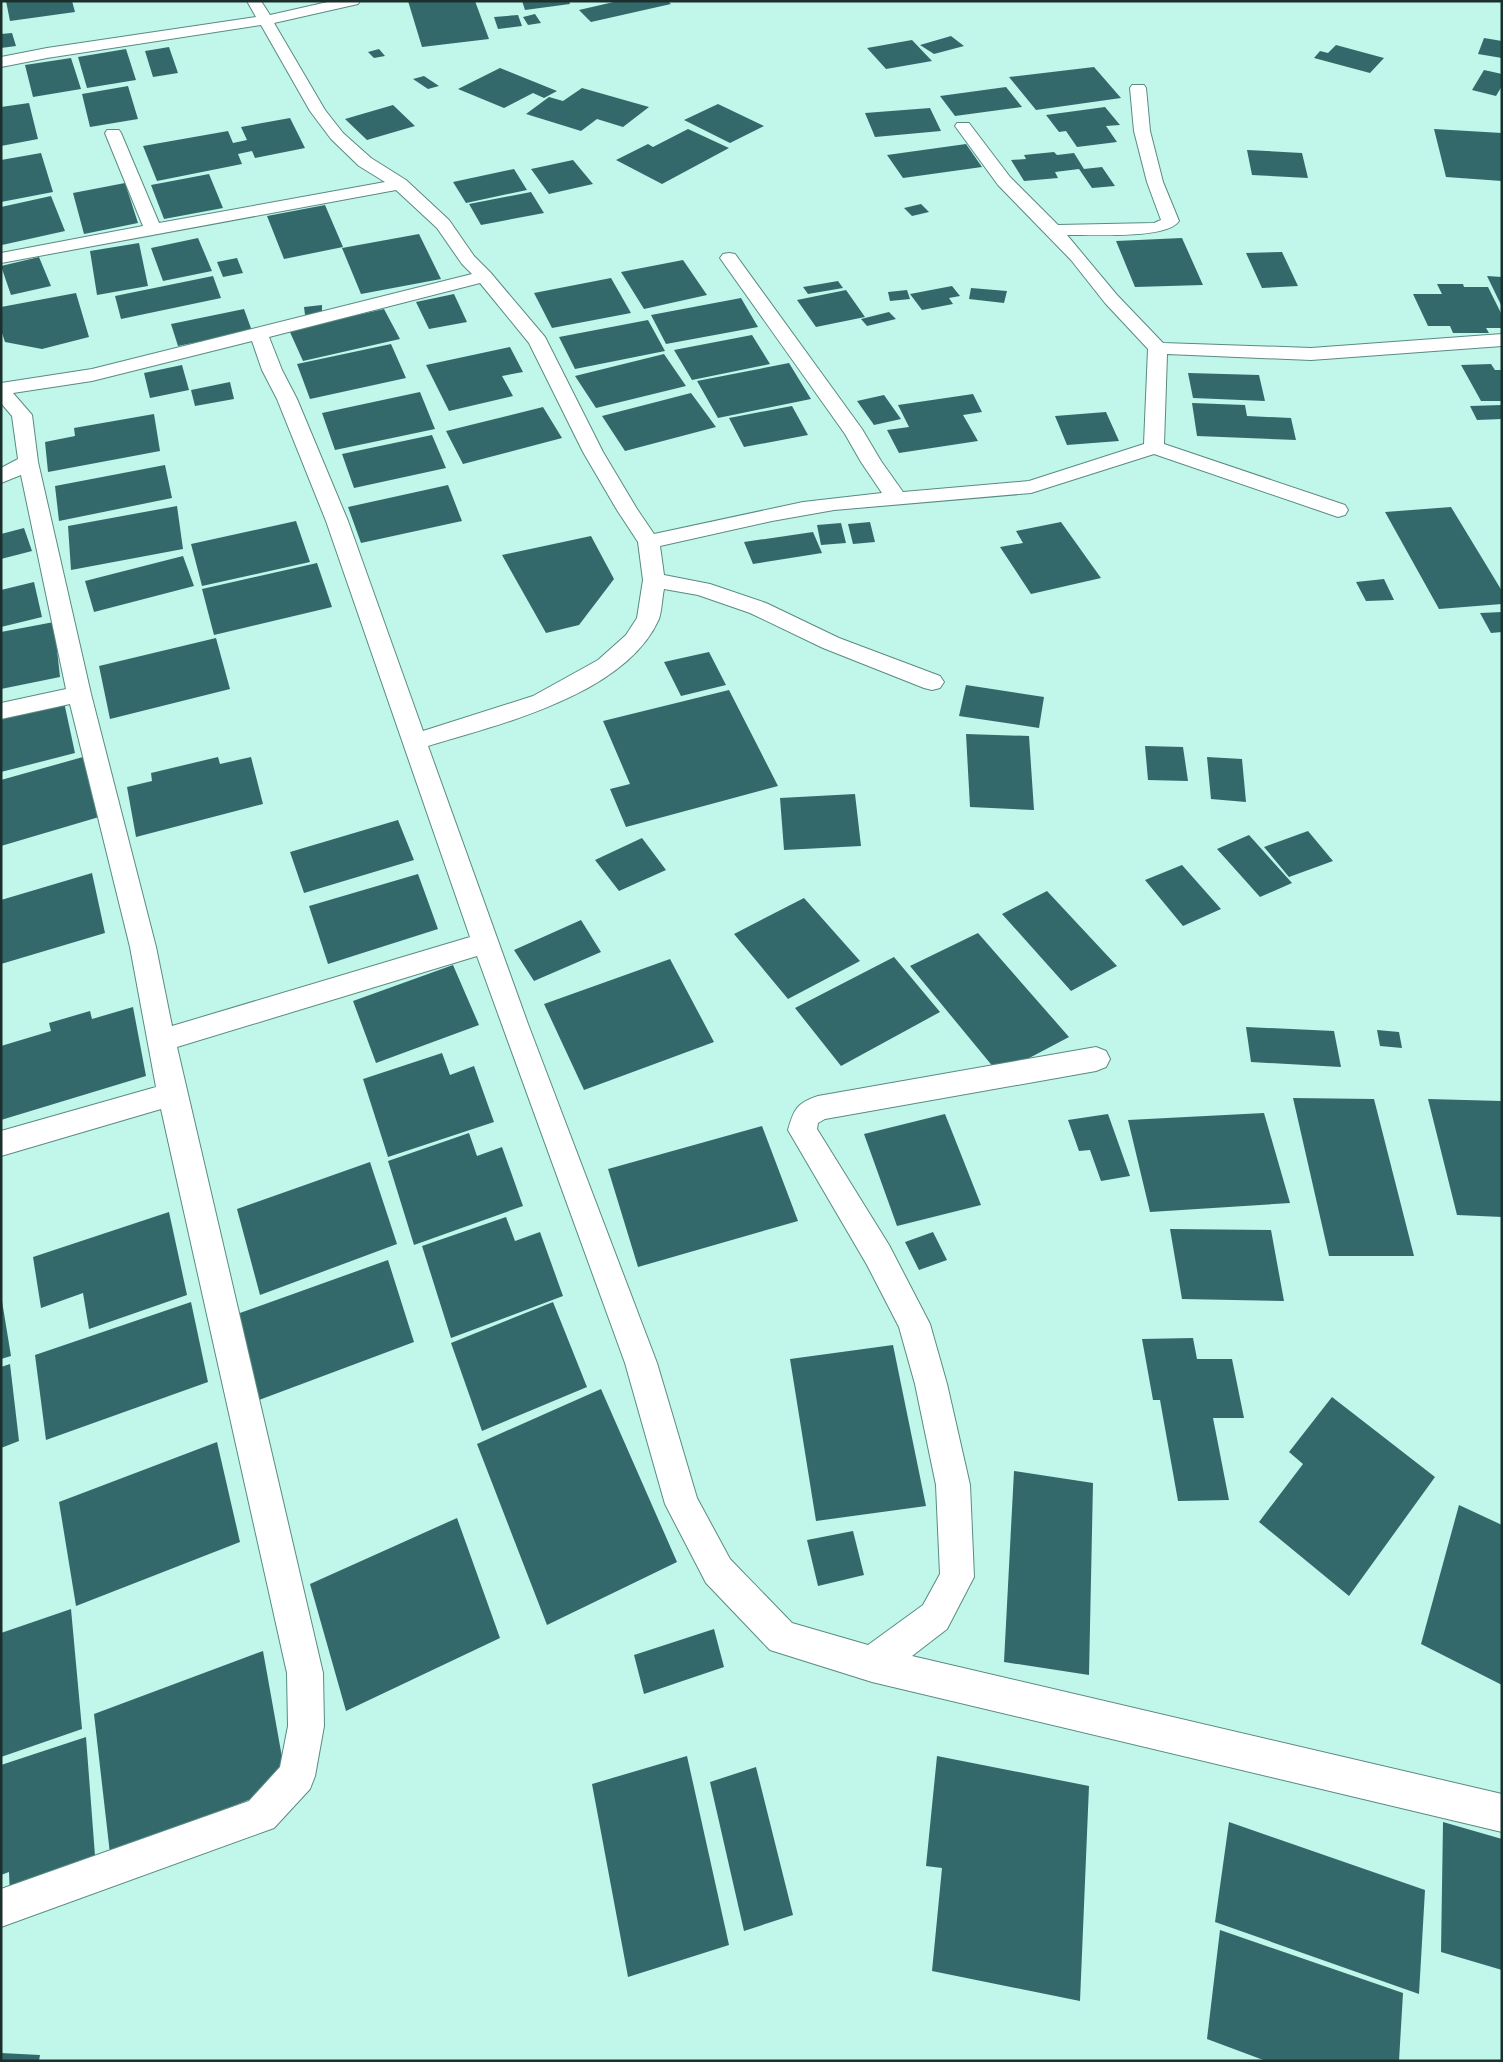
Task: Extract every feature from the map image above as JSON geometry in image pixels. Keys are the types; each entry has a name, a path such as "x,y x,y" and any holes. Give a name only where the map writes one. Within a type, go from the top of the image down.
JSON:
{"street":[{"path":"254,1 318,111 337,136 365,162 400,184 443,224 468,260 484,276 538,342 593,452 627,510 649,542 654,580 648,618 634,640 606,666 541,702 415,742"},
{"path":"1,62 47,53 266,20 353,1"},
{"path":"1053,230 1155,228 1165,226 1170,221 1155,182 1142,131 1138,88"},
{"path":"963,126 1004,181 1077,256 1111,299 1158,348 1311,354 1502,340"},
{"path":"113,133 153,230"},
{"path":"1,258 400,184"},
{"path":"729,258 855,433 871,462 897,499"},
{"path":"1,390 92,375 484,276"},
{"path":"259,334 272,370 287,399 337,521 514,1024 641,1363 682,1504 718,1571 782,1638 872,1664 1502,1813"},
{"path":"1154,446 1158,348"},
{"path":"1,390 22,415 28,462 62,610 78,694 143,947 172,1094 305,1673 306,1726 297,1776 261,1815 1,1908"},
{"path":"649,542 783,512 836,503 1031,487 1154,446 1338,510"},
{"path":"1,477 28,462"},
{"path":"654,580 702,589 758,608 831,643 932,682"},
{"path":"1,711 78,694"},
{"path":"162,1040 486,943"},
{"path":"872,1664 935,1617 957,1577 953,1485 931,1384 914,1324 878,1255 802,1130 806,1116 818,1108 1096,1059"},
{"path":"1,1144 172,1094"}],"building":[{"path":"6,1 72,1 75,12 10,21"},
{"path":"408,1 475,1 489,39 422,47"},
{"path":"522,1 569,1 570,4 525,10"},
{"path":"618,1 668,1 671,4 591,22 579,10"},
{"path":"535,14 541,23 528,25 523,17"},
{"path":"518,15 522,26 498,29 494,17"},
{"path":"12,33 16,46 1,48 1,34"},
{"path":"951,36 964,46 934,54 920,45"},
{"path":"1484,38 1502,41 1502,58 1478,54"},
{"path":"912,40 932,61 886,69 867,48"},
{"path":"1336,45 1384,58 1370,73 1314,58 1320,51 1328,53"},
{"path":"169,47 178,73 153,77 145,51"},
{"path":"126,49 136,80 87,88 78,57"},
{"path":"379,49 385,56 374,58 368,52"},
{"path":"71,58 81,89 33,97 25,65"},
{"path":"1094,67 1121,98 1036,110 1009,77"},
{"path":"500,68 557,91 544,98 533,93 504,108 458,89"},
{"path":"1484,70 1502,74 1502,86 1496,96 1472,90"},
{"path":"424,76 439,86 428,89 413,79"},
{"path":"128,86 138,119 90,127 82,94"},
{"path":"1006,87 1022,107 955,116 940,96"},
{"path":"582,88 649,107 623,127 597,119 581,131 526,114 549,97 563,101"},
{"path":"29,103 38,139 1,146 1,107"},
{"path":"718,104 764,126 730,143 684,120"},
{"path":"393,105 415,126 367,140 345,119"},
{"path":"1105,107 1120,125 1106,126 1117,142 1077,147 1066,131 1059,132 1046,115"},
{"path":"930,108 941,131 875,137 865,113"},
{"path":"290,118 305,148 255,158 252,151 238,154 242,164 157,181 143,146 228,131 233,143 247,140 241,127"},
{"path":"688,129 729,148 662,184 616,160 648,144 653,147"},
{"path":"1434,129 1502,133 1502,181 1446,177"},
{"path":"966,144 982,167 903,178 887,155"},
{"path":"1247,150 1302,153 1308,178 1252,175"},
{"path":"1054,152 1057,155 1074,153 1084,169 1102,167 1115,186 1092,188 1079,169 1055,172 1058,178 1024,181 1011,160 1026,159 1024,155"},
{"path":"41,153 53,192 1,202 1,160"},
{"path":"573,160 593,184 549,194 531,169"},
{"path":"514,169 527,190 466,203 453,182"},
{"path":"209,174 223,208 164,219 151,185"},
{"path":"125,183 138,223 84,234 73,193"},
{"path":"531,192 544,213 481,225 469,204"},
{"path":"51,196 65,231 2,245 1,207"},
{"path":"921,204 929,212 912,216 904,208"},
{"path":"325,205 343,247 284,259 267,216"},
{"path":"419,234 441,279 361,294 342,248"},
{"path":"198,238 212,271 163,281 151,248"},
{"path":"1182,238 1203,285 1135,287 1116,241"},
{"path":"139,243 148,286 97,295 90,251"},
{"path":"1282,252 1298,286 1262,288 1246,253"},
{"path":"39,257 51,286 11,295 1,266"},
{"path":"237,258 243,273 223,277 217,262"},
{"path":"683,260 707,295 644,309 621,272"},
{"path":"213,276 221,298 121,319 115,296"},
{"path":"1487,276 1502,277 1502,307"},
{"path":"611,278 631,313 552,328 534,293"},
{"path":"838,281 843,288 808,294 803,287"},
{"path":"1437,284 1463,284 1464,287 1488,287 1502,315 1502,328 1486,328 1489,333 1453,333 1450,326 1428,326 1413,294 1442,294"},
{"path":"952,286 960,296 949,298 953,304 922,310 910,294"},
{"path":"971,288 1007,291 1004,303 969,299"},
{"path":"846,290 865,317 816,327 797,300"},
{"path":"907,290 910,299 890,301 888,292"},
{"path":"76,293 89,337 42,349 5,342 1,330 1,307"},
{"path":"454,294 467,322 429,329 416,302"},
{"path":"741,298 758,327 666,344 651,315"},
{"path":"322,305 322,313 305,315 304,307"},
{"path":"244,309 252,331 178,346 171,324"},
{"path":"384,309 400,339 303,361 289,330"},
{"path":"889,312 896,319 867,326 861,319"},
{"path":"648,320 665,351 575,369 559,337"},
{"path":"752,335 770,364 692,380 674,350"},
{"path":"391,344 406,378 310,399 297,364"},
{"path":"510,347 523,372 502,376 513,396 449,411 426,365"},
{"path":"664,354 686,386 596,408 575,376"},
{"path":"789,363 811,399 718,418 697,381"},
{"path":"1491,364 1495,370 1502,370 1502,401 1481,401 1461,365"},
{"path":"182,365 189,390 150,398 144,373"},
{"path":"1188,373 1259,375 1265,401 1193,398"},
{"path":"230,382 234,399 195,406 191,390"},
{"path":"420,392 435,429 335,450 322,413"},
{"path":"691,393 716,427 625,451 602,416"},
{"path":"973,394 982,412 963,415 978,441 899,453 887,430 909,427 898,405"},
{"path":"884,395 901,419 874,425 857,401"},
{"path":"1192,403 1245,405 1247,416 1291,418 1296,440 1197,436"},
{"path":"1502,405 1502,419 1477,420 1470,406"},
{"path":"792,406 808,435 744,447 729,418"},
{"path":"543,407 562,438 463,464 446,431"},
{"path":"1106,412 1119,441 1067,445 1055,416"},
{"path":"154,414 160,451 48,472 45,442 75,436 74,428"},
{"path":"432,435 446,468 354,488 342,454"},
{"path":"165,465 172,498 59,521 55,486"},
{"path":"448,485 462,521 361,543 348,507"},
{"path":"177,506 183,549 71,570 68,526"},
{"path":"1451,507 1502,591 1502,604 1439,609 1385,512"},
{"path":"296,521 310,562 202,586 191,544"},
{"path":"870,522 875,542 853,544 848,524"},
{"path":"1061,522 1101,578 1031,594 1000,547 1023,543 1016,531"},
{"path":"841,523 846,543 821,545 817,525"},
{"path":"24,528 32,551 1,559 1,534"},
{"path":"813,532 822,553 753,564 744,542"},
{"path":"591,536 614,579 579,625 546,633 502,555"},
{"path":"183,556 194,586 94,612 85,581"},
{"path":"317,563 332,607 214,635 202,589"},
{"path":"1384,579 1394,600 1366,601 1356,582"},
{"path":"34,582 42,617 1,627 1,590"},
{"path":"1502,612 1502,632 1491,633 1480,613"},
{"path":"54,622 60,677 1,689 1,632"},
{"path":"216,638 230,689 110,719 99,666"},
{"path":"709,652 726,685 681,696 664,662"},
{"path":"966,685 1044,697 1039,728 959,716"},
{"path":"729,690 778,786 626,827 610,789 630,784 603,721"},
{"path":"64,702 75,753 1,772 1,718"},
{"path":"966,734 1029,736 1034,810 970,807"},
{"path":"1145,746 1183,747 1188,781 1148,780"},
{"path":"83,757 99,817 1,846 1,780"},
{"path":"218,757 220,764 251,757 263,804 136,837 127,787 152,781 151,773"},
{"path":"1207,757 1242,759 1246,802 1211,799"},
{"path":"855,794 861,846 784,850 780,798"},
{"path":"398,820 414,860 304,893 290,852"},
{"path":"1308,831 1333,861 1289,877 1264,847"},
{"path":"1249,835 1292,883 1260,897 1217,849"},
{"path":"642,838 666,870 619,891 595,860"},
{"path":"1182,865 1221,909 1183,926 1145,880"},
{"path":"92,873 105,933 1,964 1,900"},
{"path":"418,874 438,929 328,964 309,906"},
{"path":"1047,891 1117,966 1071,991 1002,914"},
{"path":"804,898 860,961 788,999 734,934"},
{"path":"581,920 601,952 534,981 514,950"},
{"path":"978,933 1069,1037 999,1074 910,966"},
{"path":"894,957 940,1012 841,1066 795,1008"},
{"path":"670,959 714,1042 584,1090 544,1004"},
{"path":"453,965 479,1025 376,1063 353,1001"},
{"path":"133,1007 146,1076 1,1120 1,1046 51,1031 49,1023 90,1011 92,1019"},
{"path":"1246,1027 1334,1031 1341,1067 1251,1062"},
{"path":"1377,1030 1399,1032 1402,1048 1380,1046"},
{"path":"442,1053 450,1075 474,1066 494,1122 388,1157 363,1079"},
{"path":"1293,1098 1374,1099 1414,1256 1329,1256"},
{"path":"1428,1099 1502,1101 1502,1217 1457,1215"},
{"path":"1264,1113 1290,1203 1150,1212 1128,1120"},
{"path":"945,1114 981,1205 897,1226 864,1134"},
{"path":"1108,1114 1130,1176 1101,1181 1090,1150 1079,1151 1068,1120"},
{"path":"762,1126 798,1221 638,1267 608,1169"},
{"path":"469,1133 477,1156 502,1147 523,1206 414,1245 388,1161"},
{"path":"370,1162 397,1244 260,1295 237,1209"},
{"path":"169,1212 187,1295 89,1329 83,1293 41,1308 33,1257"},
{"path":"506,1217 515,1241 540,1232 563,1296 451,1338 422,1246"},
{"path":"1170,1229 1271,1230 1284,1301 1182,1299"},
{"path":"933,1232 947,1260 919,1270 905,1242"},
{"path":"388,1260 414,1342 259,1400 237,1314"},
{"path":"1,1295 11,1356 1,1359"},
{"path":"191,1302 208,1382 46,1440 35,1355"},
{"path":"553,1302 587,1387 482,1431 451,1343"},
{"path":"1193,1338 1197,1359 1232,1359 1244,1418 1213,1418 1229,1500 1178,1501 1160,1400 1153,1400 1142,1339"},
{"path":"893,1345 926,1506 816,1521 790,1359"},
{"path":"10,1364 19,1441 1,1448 1,1367"},
{"path":"601,1389 677,1562 547,1625 477,1444"},
{"path":"1332,1397 1435,1477 1349,1596 1259,1522 1303,1464 1289,1452"},
{"path":"217,1442 240,1542 76,1606 59,1502"},
{"path":"1014,1471 1093,1483 1089,1675 1004,1662"},
{"path":"1459,1505 1502,1525 1502,1685 1421,1644"},
{"path":"457,1518 500,1638 346,1711 310,1584"},
{"path":"853,1531 864,1575 818,1586 807,1540"},
{"path":"71,1609 82,1729 1,1757 1,1633"},
{"path":"714,1629 724,1667 644,1694 634,1655"},
{"path":"263,1651 287,1785 110,1854 94,1714"},
{"path":"86,1737 96,1869 10,1898 9,1872 1,1875 1,1765"},
{"path":"687,1756 729,1945 628,1977 592,1784"},
{"path":"937,1756 1089,1786 1080,2001 932,1971 942,1868 926,1866"},
{"path":"756,1767 793,1915 744,1931 710,1782"},
{"path":"1229,1822 1425,1890 1419,1994 1215,1922"},
{"path":"1443,1822 1502,1839 1502,1970 1441,1952"},
{"path":"1220,1930 1403,1993 1399,2061 1266,2061 1207,2039"},
{"path":"1,2053 40,2055 39,2061 1,2061"}]}
